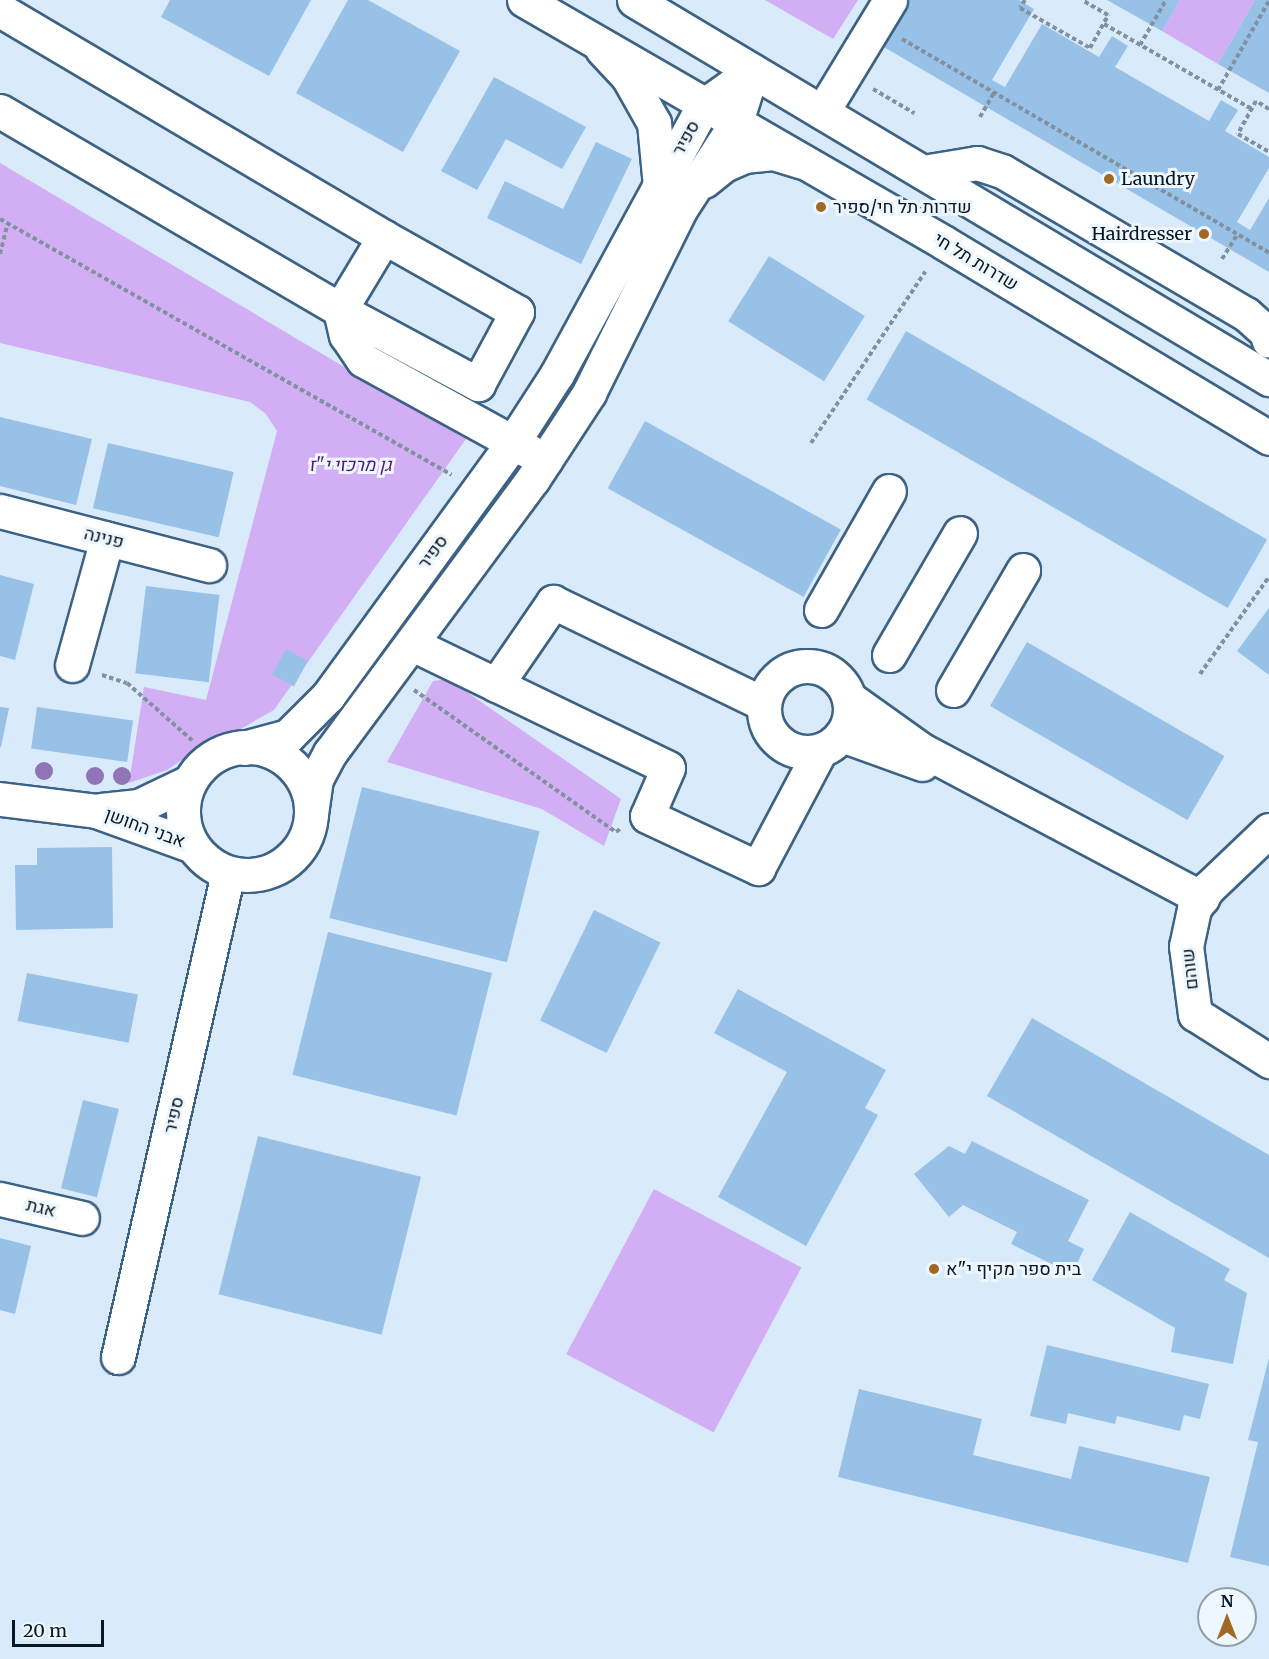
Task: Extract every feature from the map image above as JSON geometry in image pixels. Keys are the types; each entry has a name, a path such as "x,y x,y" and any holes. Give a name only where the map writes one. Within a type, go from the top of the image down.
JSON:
{"street":[{"name":"שדרות תל חי","path":"524,0 735,125 808,164 1269,438"},
{"path":"634,0 1269,379"},
{"path":"822,112 890,0"},
{"path":"0,10 384,237 517,312 478,384 340,310 0,111"},
{"path":"594,41 628,77 645,102 654,123 671,197 704,181 724,165 744,156 773,153 808,164"},
{"name":"ספיר","path":"311,814 316,778 330,753 545,460 621,334 703,106 752,71"},
{"name":"ספיר","path":"244,747 288,736 306,720 513,442 671,197 735,125 752,71"},
{"path":"923,172 977,163 1002,171 1246,314 1266,332 1269,341"},
{"path":"384,237 340,310 346,335 363,360 545,460"},
{"path":"821,610 889,491"},
{"name":"פנינה","path":"0,511 208,565"},
{"path":"889,655 960,533"},
{"path":"72,665 107,539"},
{"path":"952,690 1023,570"},
{"path":"496,685 553,602 764,704"},
{"path":"412,644 668,768 647,816 759,868 831,743 848,724 849,698"},
{"path":"805,666 832,674 849,698 922,750 1198,904 912,759 831,743 794,751 770,733 764,704 775,680 794,668 805,666"},
{"path":"244,747 266,750 285,759 300,774 309,793 311,814 298,850 284,864 267,872 228,873 208,863 193,846 184,826 183,804 189,782 212,757 244,747"},
{"name":"אבני החושן","path":"96,811 138,806 189,782"},
{"name":"אבני החושן","path":"0,799 96,811 193,846"},
{"path":"1198,904 1269,830"},
{"name":"ספיר","path":"118,1357 228,873"},
{"name":"שוהם","path":"1198,904 1186,946 1195,1014 1269,1061"},
{"name":"אגת","path":"0,1198 81,1218"}],"path":[{"path":"1024,0 1020,8 1090,48 1108,15 1082,0"},
{"path":"1140,45 1166,0"},
{"path":"1218,90 1269,1"},
{"path":"1104,24 1252,109"},
{"path":"893,34 1269,253"},
{"path":"865,84 914,113"},
{"path":"980,117 994,93"},
{"path":"1269,109 1256,101 1238,134 1269,152"},
{"path":"0,219 460,480"},
{"path":"0,254 8,224"},
{"path":"1222,259 1237,235"},
{"path":"811,443 925,272"},
{"path":"1200,674 1269,577"},
{"path":"72,665 127,683 194,742"},
{"path":"406,685 616,832 647,816"}],"green space":[{"path":"765,0 858,0 833,39"},
{"path":"1180,0 1255,0 1218,64 1162,31"},
{"name":"גן מרכזי י\"ז","path":"0,163 466,439 274,710 230,735 202,746 167,770 129,783 144,687 206,700 277,431 266,414 250,402 0,343"},
{"path":"448,679 621,799 604,846 542,809 387,762 433,681"},
{"path":"654,1189 801,1267 714,1433 566,1354"}],"building":[{"path":"170,0 311,0 269,76 161,17"},
{"path":"348,0 368,0 460,51 403,152 296,93"},
{"path":"910,0 1019,0 1034,9 992,80 1005,87 1042,24 1099,57 1112,36 1128,46 1115,67 1209,121 1221,100 1238,110 1225,131 1269,157 1269,168 1237,222 1250,230 1269,198 1269,272 882,46"},
{"path":"1107,0 1180,0 1162,31"},
{"path":"1255,0 1269,0 1269,93 1218,64"},
{"path":"494,77 586,127 562,169 506,139 477,190 441,171"},
{"path":"596,142 632,159 581,264 487,218 505,181 563,209"},
{"path":"769,256 865,316 824,381 728,321"},
{"path":"906,331 1267,540 1228,608 866,399"},
{"path":"0,417 92,439 76,505 0,486"},
{"path":"645,421 841,530 804,597 608,488"},
{"path":"108,443 234,472 219,537 93,508"},
{"path":"0,575 34,584 15,660 0,656"},
{"path":"146,586 219,595 209,682 135,673"},
{"path":"1269,608 1269,675 1237,651"},
{"path":"1027,642 1224,756 1187,820 990,706"},
{"path":"286,649 308,661 294,686 272,674"},
{"path":"0,707 9,708 1,747 0,747"},
{"path":"37,707 133,720 127,762 31,749"},
{"path":"362,787 540,831 507,962 329,918"},
{"path":"112,847 113,928 16,930 15,865 37,865 37,848"},
{"path":"594,910 661,942 607,1053 540,1021"},
{"path":"328,932 492,973 456,1116 292,1075"},
{"path":"27,973 138,995 129,1043 18,1021"},
{"path":"738,989 886,1070 865,1108 878,1115 806,1246 718,1197 787,1072 714,1033"},
{"path":"1032,1018 1269,1155 1269,1258 987,1096"},
{"path":"83,1100 119,1109 97,1197 61,1188"},
{"path":"258,1136 421,1177 382,1335 219,1294"},
{"path":"972,1141 1089,1200 1068,1241 1084,1249 1072,1274 1011,1244 1017,1232 963,1205 949,1217 914,1174 949,1146 965,1154"},
{"path":"1130,1212 1230,1269 1224,1280 1247,1293 1233,1364 1171,1352 1175,1328 1092,1280"},
{"path":"0,1238 31,1246 15,1314 0,1310"},
{"path":"1047,1345 1209,1384 1200,1419 1184,1415 1180,1431 1117,1416 1115,1424 1068,1413 1066,1424 1030,1416"},
{"path":"1269,1358 1269,1566 1230,1557 1258,1442 1248,1440"},
{"path":"859,1389 982,1419 973,1455 1071,1479 1079,1446 1210,1477 1188,1563 838,1477"}],"place":[{"name":"Laundry","path":"1109,179"},
{"name":"שדרות תל חי/ספיר","path":"821,207"},
{"name":"Hairdresser","path":"1204,234"},
{"name":"בית ספר מקיף י\"א","path":"934,1269"}]}
